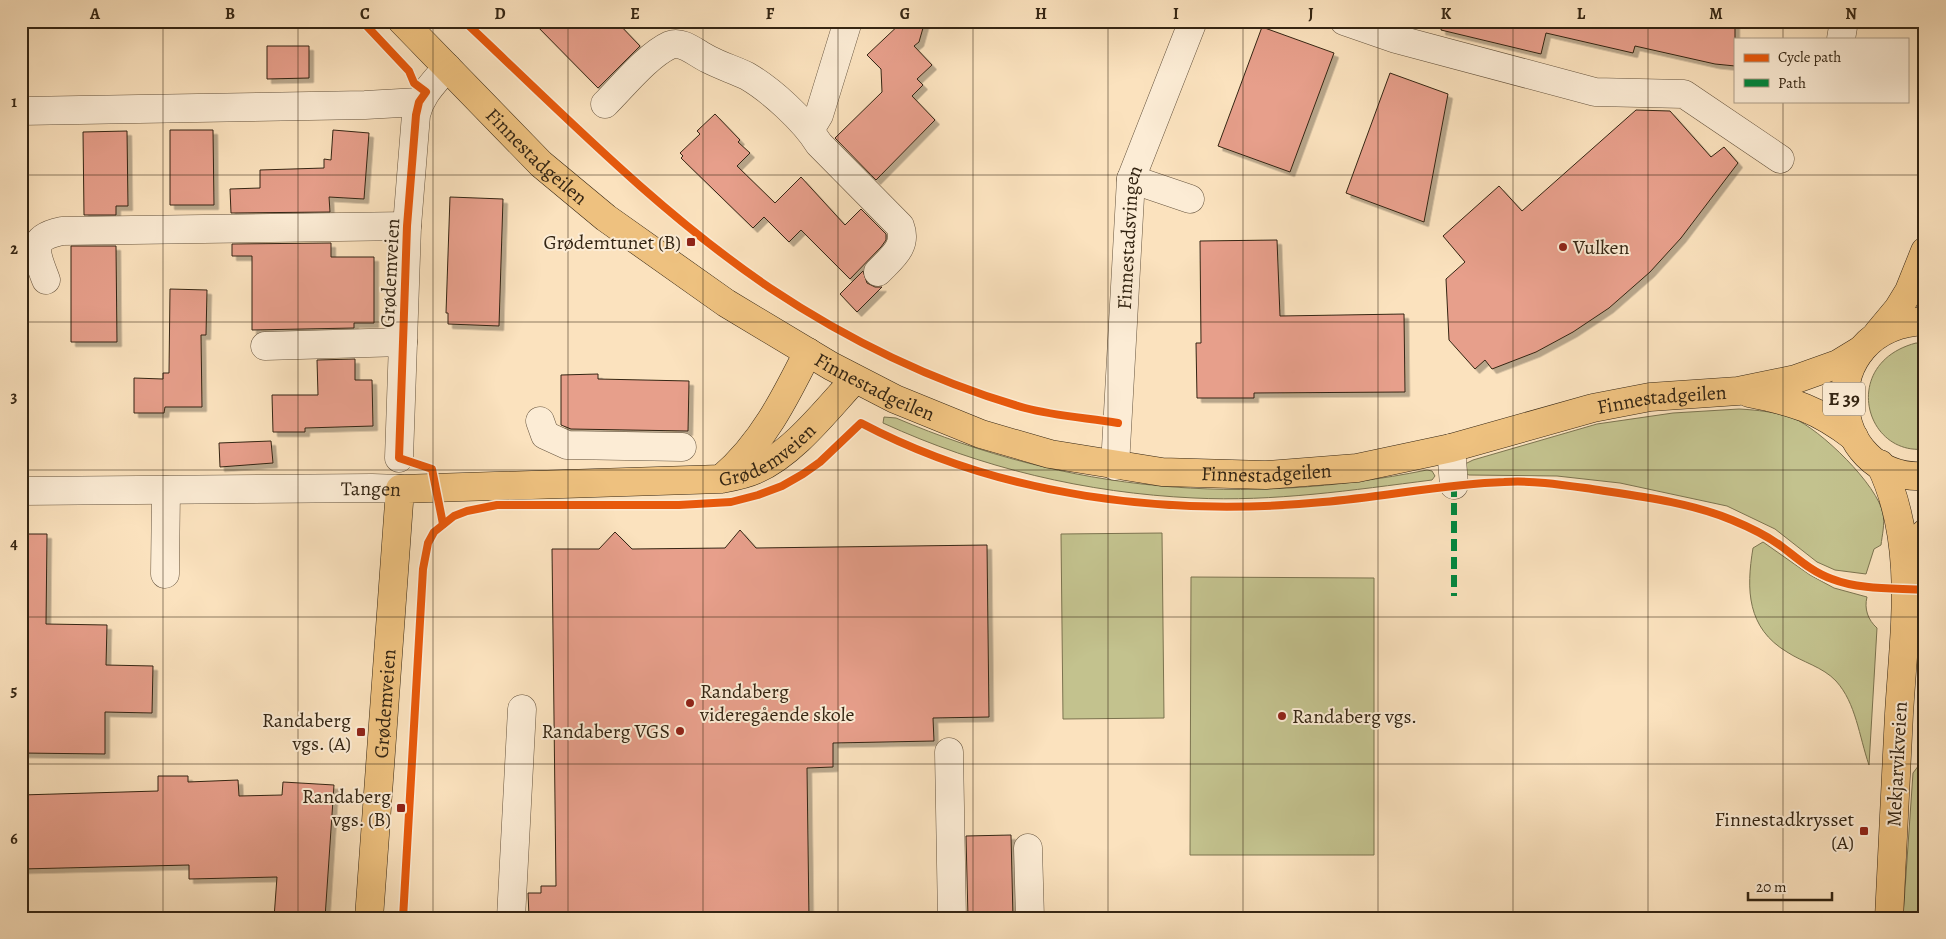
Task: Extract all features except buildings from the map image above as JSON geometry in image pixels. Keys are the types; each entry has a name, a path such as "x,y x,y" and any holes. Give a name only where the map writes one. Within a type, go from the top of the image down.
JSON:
{"main road":[{"name":"Finnestadgeilen","path":"402,21 541,164 606,218 726,303 855,379 925,412 981,434 1050,454 1115,466 1162,472 1208,474 1312,473 1357,468 1451,448 1593,408 1650,397 1738,391 1819,372 1891,327 1909,322 1925,322"},
{"name":"E 39","path":"1925,251 1909,292 1898,309 1868,343 1848,374 1844,402 1847,420 1854,438 1865,452 1880,464 1896,472 1925,476"},
{"name":"Grødemveien","path":"720,479 746,454 763,433 780,406 808,352"},
{"name":"Grødemveien","path":"720,479 754,471 772,461 810,427 855,379"},
{"name":"Finnestadgeilen","path":"1738,391 1798,404 1816,411 1854,438"},
{"name":"Mekjarvikveien","path":"1880,464 1894,497 1899,518 1907,610 1889,918"},
{"name":"Tangen","path":"400,489 720,479"},
{"name":"Grødemveien","path":"369,918 400,489"},
{"name":"Mekjarvikveien","path":"1907,610 1925,533"}],"street":[{"path":"810,130 820,115 848,21"},
{"name":"Finnestadsvingen","path":"1115,466 1131,179 1193,21"},
{"path":"1344,21 1396,39 1594,92 1684,94 1780,159"},
{"path":"1841,38 1844,21"},
{"path":"605,104 655,55 672,45 682,44 709,60 747,76 768,92 810,130 819,144 900,226 904,236 903,243 878,272"},
{"path":"21,111 365,105 419,102 447,67"},
{"name":"Grødemveien","path":"399,458 407,226 419,102"},
{"path":"1131,179 1190,199"},
{"path":"46,280 35,251 38,243 50,234 62,231 407,226"},
{"path":"265,346 403,342"},
{"path":"540,420 545,435 567,445 682,447"},
{"path":"1451,448 1454,485"},
{"name":"Tangen","path":"21,491 400,489"},
{"path":"165,574 166,490"},
{"path":"511,918 522,709"},
{"path":"949,752 952,918"},
{"path":"1028,848 1030,918"}],"shaded area":[{"path":"1916,343 1925,344 1925,449 1904,447 1887,438 1875,424 1869,406 1869,387 1877,369 1892,354"},
{"path":"1739,409 1780,414 1804,424 1846,459 1871,488 1879,502 1884,518 1884,526 1881,545 1874,549 1866,574 1835,570 1817,562 1775,529 1727,506 1620,483 1557,476 1469,475 1464,473 1465,464 1473,460 1597,424 1673,413"},
{"path":"884,417 896,418 961,443 1026,463 1092,477 1157,486 1224,489 1291,488 1358,481 1427,470 1432,471 1435,476 1432,480 1283,497 1224,499 1154,495 1074,484 996,465 920,439 883,423"},
{"path":"1162,533 1164,718 1063,719 1061,534"},
{"path":"1763,542 1810,575 1834,588 1867,597 1866,606 1868,614 1877,628 1869,765 1853,710 1843,690 1831,676 1793,656 1774,642 1764,632 1757,620 1752,607 1750,593 1751,564 1753,548"},
{"name":"Randaberg vgs.","path":"1191,577 1374,578 1374,855 1190,855"},
{"path":"1925,721 1925,918 1903,918 1913,773 1922,761"}],"marked path":[{"path":"1454,485 1454,596"}],"cycle path":[{"path":"362,21 409,71 414,83 426,92 419,102 416,115 407,226 399,458 432,469 443,524"},
{"path":"464,21 574,126 650,194 729,258 800,307 861,342 958,386 1036,411 1118,423"},
{"path":"403,918 423,569 428,543 434,532 454,516 467,511 497,505 679,505 731,502 782,486 803,474 820,462 861,423 915,448 970,469 1086,496 1145,503 1264,506 1346,500 1459,485 1515,482 1559,484 1627,494 1681,504 1732,520 1769,538 1818,573 1843,583 1878,588 1925,590"}],"place":[{"name":"Grødemtunet (B)","path":"691,242"},
{"name":"Vulken","path":"1563,247"},
{"name":"Randaberg videregående skole","path":"690,703"},
{"name":"Randaberg vgs.","path":"1282,716"},
{"name":"Randaberg VGS","path":"680,731"},
{"name":"Randaberg vgs. (A)","path":"361,732"},
{"name":"Randaberg vgs. (B)","path":"401,808"},
{"name":"Finnestadkrysset (A)","path":"1864,831"}]}
